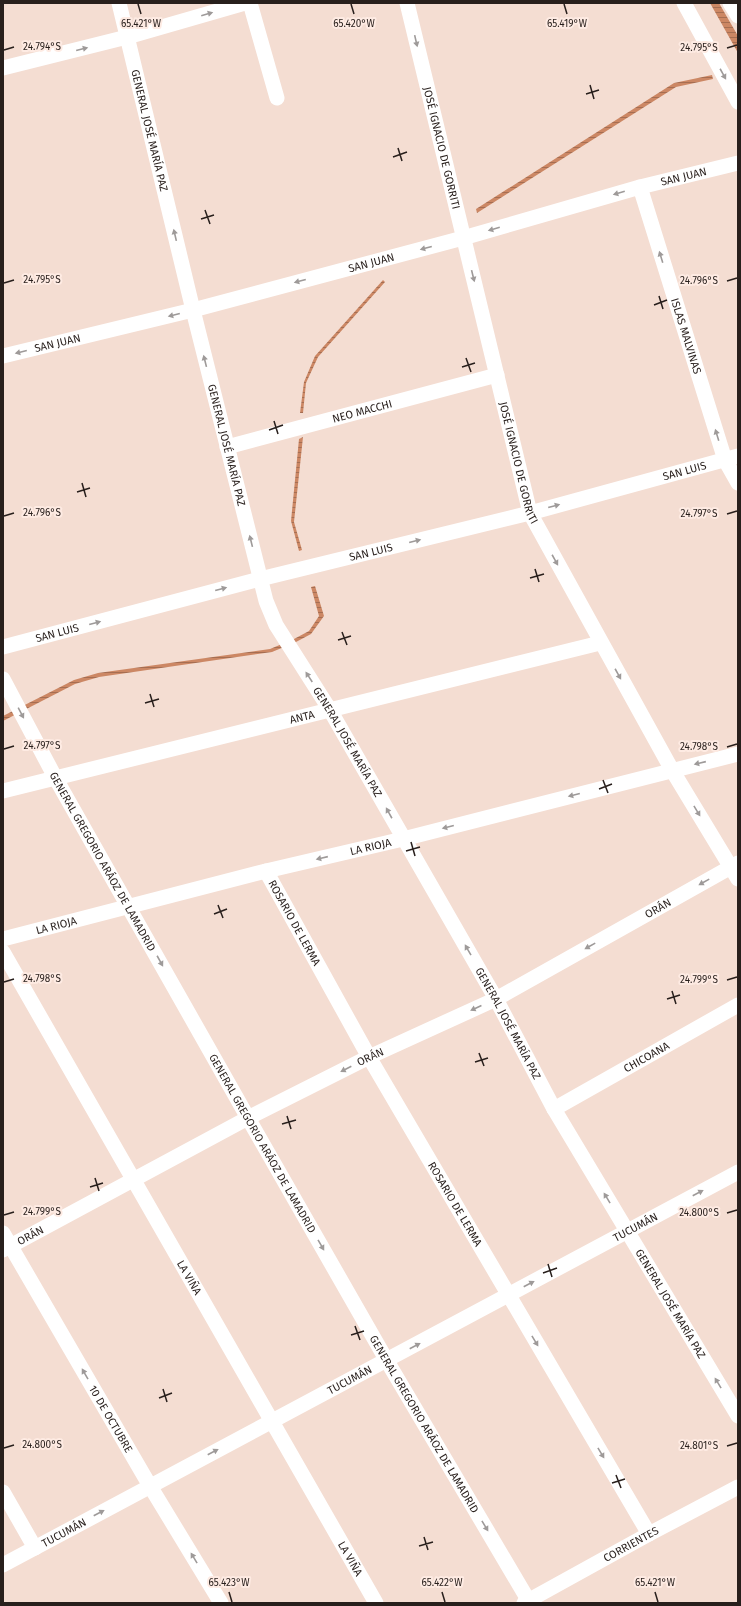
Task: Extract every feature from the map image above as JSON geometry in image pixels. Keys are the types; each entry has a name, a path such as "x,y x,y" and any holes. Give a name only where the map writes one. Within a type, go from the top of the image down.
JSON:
{"street":[{"name":"GENERAL JOSÉ MARÍA PAZ","path":"119,3 260,579 266,601 276,625 330,710 496,999 554,1109 738,1416"},
{"path":"3,68 127,37 245,3"},
{"path":"250,3 277,98"},
{"name":"JOSÉ IGNACIO DE GORRITI","path":"407,3 530,513 672,770 736,870"},
{"path":"684,3 738,102"},
{"path":"730,3 738,16"},
{"name":"SAN JUAN","path":"3,356 193,310 463,238 640,187 738,163"},
{"name":"ISLAS MALVINAS","path":"640,187 731,458 738,483"},
{"name":"NEO MACCHI","path":"227,447 497,375"},
{"name":"SAN LUIS","path":"3,647 260,579 530,513 731,458"},
{"name":"ANTA","path":"3,791 600,642"},
{"name":"GENERAL GREGORIO ARÁOZ DE LAMADRID","path":"3,679 56,779 248,1118 387,1361 528,1602"},
{"name":"LA RIOJA","path":"3,939 266,871 403,839 738,754"},
{"name":"ORÁN","path":"5,1243 369,1057 496,999 736,870"},
{"name":"ROSARIO DE LERMA","path":"266,871 369,1057 649,1534"},
{"name":"LA VIÑA","path":"3,952 376,1603"},
{"name":"CHICOANA","path":"554,1109 738,1005"},
{"name":"TUCUMÁN","path":"3,1565 738,1172"},
{"name":"10 DE OCTUBRE","path":"5,1243 221,1603"},
{"name":"CORRIENTES","path":"528,1602 649,1534 738,1487"},
{"path":"3,1492 35,1548"}],"shaded area":[{"path":"710,3 719,3 738,36 738,53"},
{"path":"712,75 713,79 676,87 477,213 476,209 674,83"},
{"path":"383,280 385,282 318,357 306,383 303,413 300,413 304,382 315,356"},
{"path":"303,437 294,522 302,550 299,551 291,521 299,439"},
{"path":"315,586 324,616 311,634 296,642 272,652 99,677 75,684 3,721 3,716 74,680 98,673 270,649 294,639 309,631 319,616 311,587"}]}
